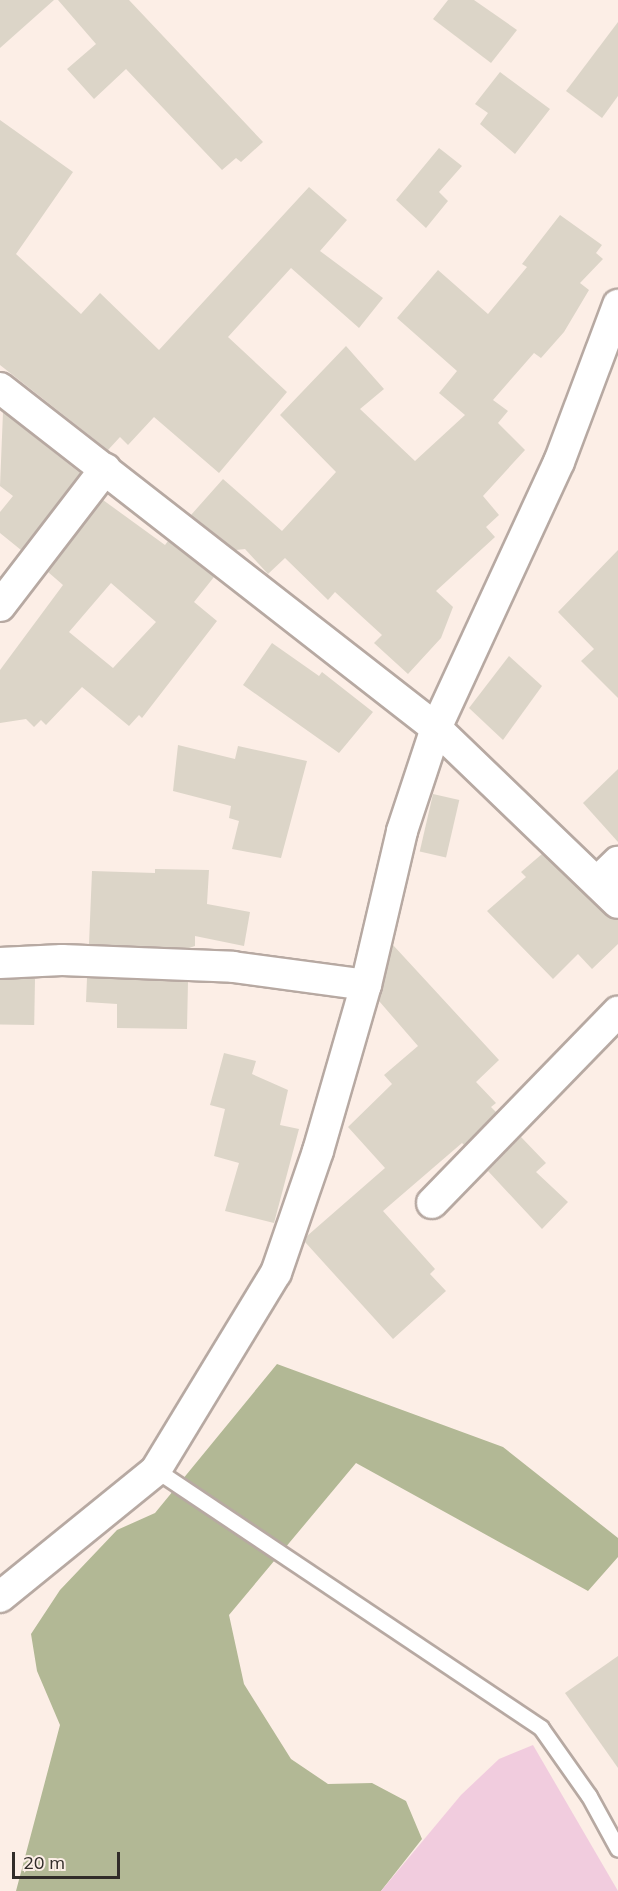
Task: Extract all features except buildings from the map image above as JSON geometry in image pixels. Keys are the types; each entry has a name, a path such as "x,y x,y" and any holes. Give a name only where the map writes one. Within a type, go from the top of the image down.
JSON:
{"street":[{"path":"0,1597 156,1470 276,1273 318,1151 366,985 402,831 436,728 559,462 618,305"},
{"path":"0,388 436,728 618,903"},
{"path":"0,606 105,469"},
{"path":"597,882 618,862"},
{"path":"0,963 62,960 233,967 366,985"},
{"path":"432,1203 618,1012"}],"lane":[{"path":"156,1470 541,1728 589,1796 618,1849"}],"green space":[{"path":"277,1364 503,1447 618,1538 618,1557 588,1591 356,1463 229,1615 244,1684 291,1759 328,1784 372,1783 406,1801 422,1839 381,1891 16,1891 60,1725 37,1671 31,1634 60,1590 117,1530 155,1513"}],"shaded area":[{"path":"533,1745 618,1891 381,1891 461,1795 499,1759"}]}
